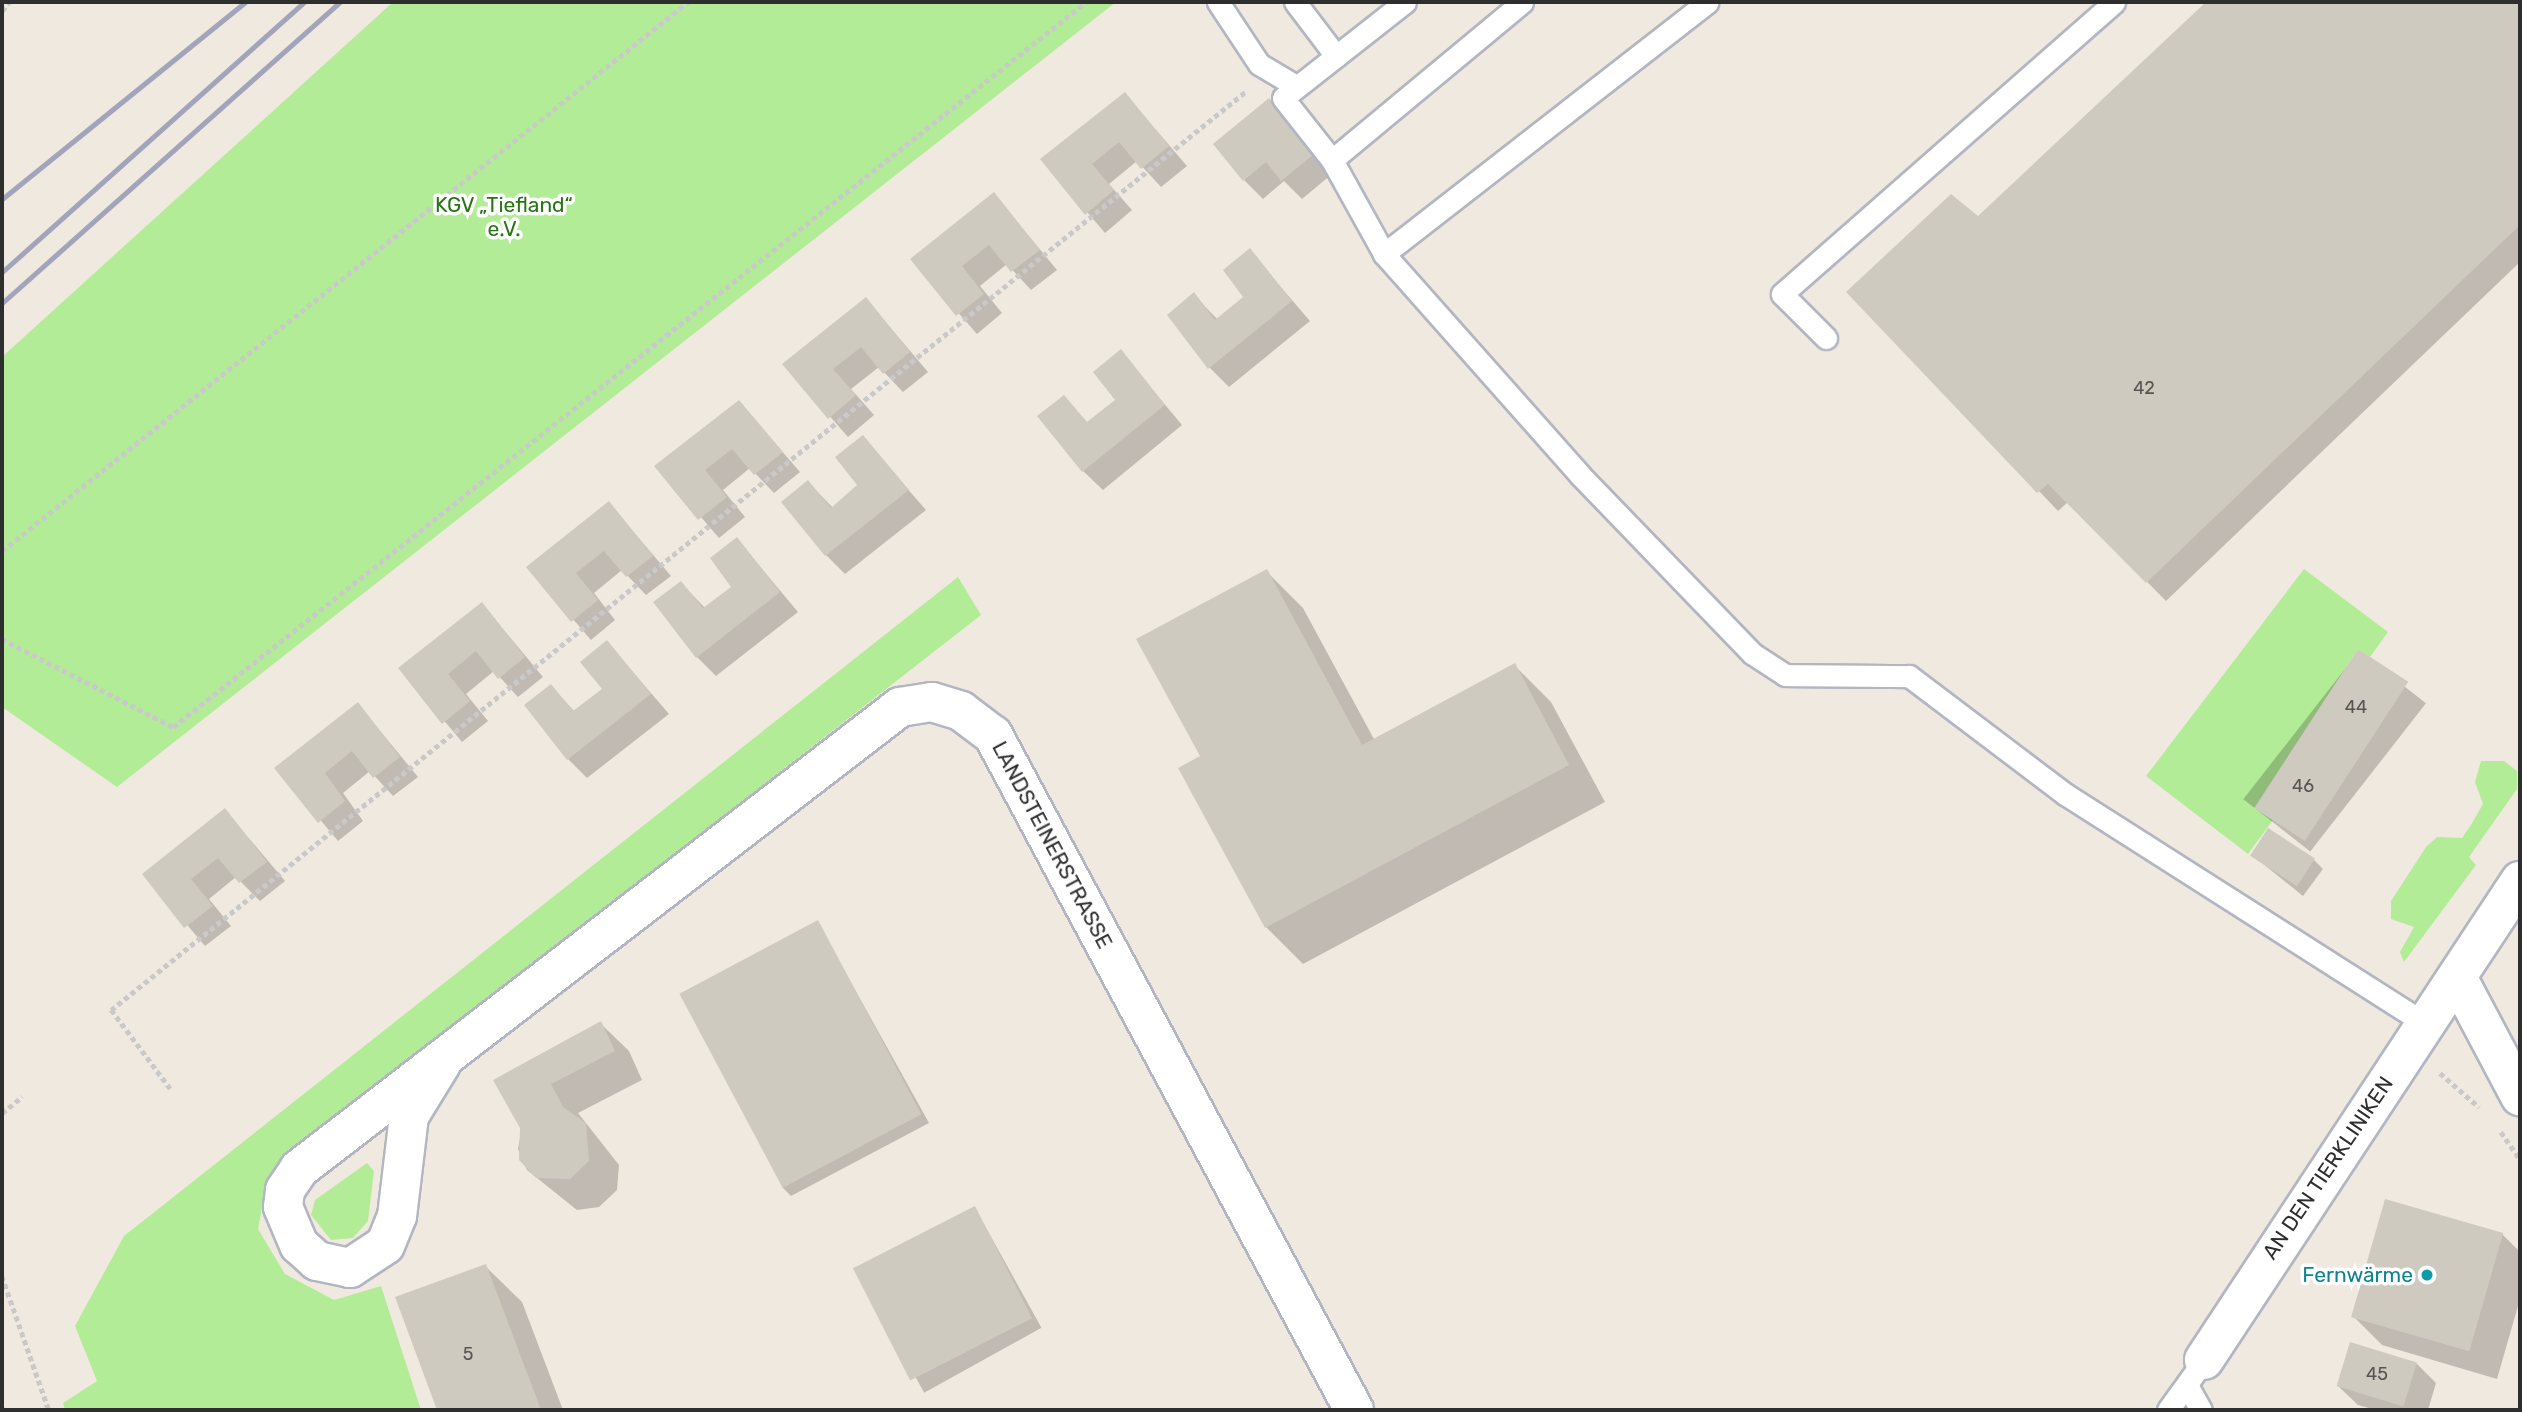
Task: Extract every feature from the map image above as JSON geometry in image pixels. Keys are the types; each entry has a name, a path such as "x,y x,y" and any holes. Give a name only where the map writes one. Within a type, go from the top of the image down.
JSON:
{"street":[{"name":"LANDSTEINERSTRASSE","path":"441,1064 409,1116 397,1216 385,1245 350,1268 317,1261 295,1235 283,1208 285,1189 328,1145 441,1064 900,707 932,702 961,711 993,735 1354,1410"},
{"name":"AN DEN TIERKLINIKEN","path":"2195,1373 2520,881"},
{"path":"2457,977 2520,1096"}],"lane":[{"path":"1218,2 1259,64 1289,92 1332,160 1384,254 1579,474 1753,654 1785,674 1909,676 2065,794 2425,1023"},
{"path":"1296,2 1336,56"},
{"path":"1289,92 1405,2"},
{"path":"1332,160 1522,2"},
{"path":"1384,254 1708,2"},
{"path":"1826,338 1782,294 2115,2"},
{"path":"2168,1410 2195,1373"},
{"path":"2195,1373 2201,1410"}],"path":[{"path":"2,11 9,2"},
{"path":"2,551 688,2"},
{"path":"2,639 173,727 1086,2"},
{"path":"170,1088 111,1010 1252,85 1289,92"},
{"path":"2,1112 22,1097"},
{"path":"2,1276 49,1410"}],"green space":[{"name":"KGV „Tiefland“ e.V.","path":"393,2 1116,2 117,787 2,707 2,357"},
{"path":"2304,569 2388,632 2370,657 2358,649 2254,808 2273,820 2248,854 2146,776"},
{"path":"958,577 981,615 295,1150 267,1182 258,1229 285,1274 334,1300 381,1286 421,1410 65,1410 63,1403 97,1381 75,1326 124,1236"},
{"path":"2481,761 2504,761 2517,771 2517,789 2469,857 2476,865 2404,962 2400,952 2414,927 2391,919 2391,901 2426,847 2437,837 2462,838 2471,825 2483,804 2475,782"},
{"path":"367,1163 374,1171 368,1221 353,1238 331,1240 311,1215 315,1200"}],"building":[{"path":"2206,2 2520,2 2520,225 2146,583 2048,484 2037,493 1846,292 1951,194 1978,216"},
{"path":"1125,92 1169,146 1141,169 1119,142 1092,164 1114,190 1085,215 1040,159"},
{"path":"1269,98 1314,154 1281,181 1266,162 1243,181 1213,144"},
{"path":"994,192 1040,250 1011,272 989,245 962,266 984,294 956,316 910,259"},
{"path":"1250,248 1292,301 1208,369 1167,315 1194,292 1215,320 1243,297 1223,270"},
{"path":"866,297 910,352 883,374 861,347 833,369 856,395 828,419 782,364"},
{"path":"1121,349 1165,405 1082,472 1037,416 1064,395 1087,422 1115,400 1093,372"},
{"path":"739,400 783,452 754,475 732,449 705,470 727,497 698,520 654,466"},
{"path":"863,435 909,490 825,556 781,502 808,480 831,508 857,485 835,457"},
{"path":"609,501 653,556 626,577 604,551 576,573 598,600 571,622 526,567"},
{"path":"737,537 780,592 696,658 653,602 681,581 703,608 731,587 710,558"},
{"path":"1267,569 1362,745 1515,663 1569,765 1265,928 1178,768 1200,756 1136,639"},
{"path":"482,602 525,657 498,679 476,651 448,674 470,701 442,724 398,668"},
{"path":"607,640 651,694 567,760 524,705 551,684 573,711 602,689 580,662"},
{"path":"2358,649 2408,682 2305,841 2255,808"},
{"path":"358,702 400,757 373,778 352,751 325,773 345,801 318,823 274,768"},
{"path":"225,808 267,862 239,883 218,858 191,879 213,906 184,928 142,874"},
{"path":"2268,828 2315,858 2297,886 2250,856"},
{"path":"818,920 921,1114 783,1188 679,994"},
{"path":"601,1021 615,1051 551,1084 563,1107 586,1123 589,1161 570,1179 536,1178 519,1160 520,1128 493,1080"},
{"name":"Fernwärme","path":"2385,1199 2503,1233 2469,1351 2351,1317"},
{"path":"975,1206 1032,1318 910,1380 853,1268"},
{"path":"486,1264 541,1410 437,1410 395,1297"},
{"path":"2350,1342 2417,1362 2403,1406 2337,1386"}],"tram line":[{"path":"2,1403 4,1410"}],"railway":[{"path":"2,199 245,2"},
{"path":"2,272 304,2"},
{"path":"2,303 340,2"}],"place":[{"name":"Fernwärme","path":"2427,1275"}]}
